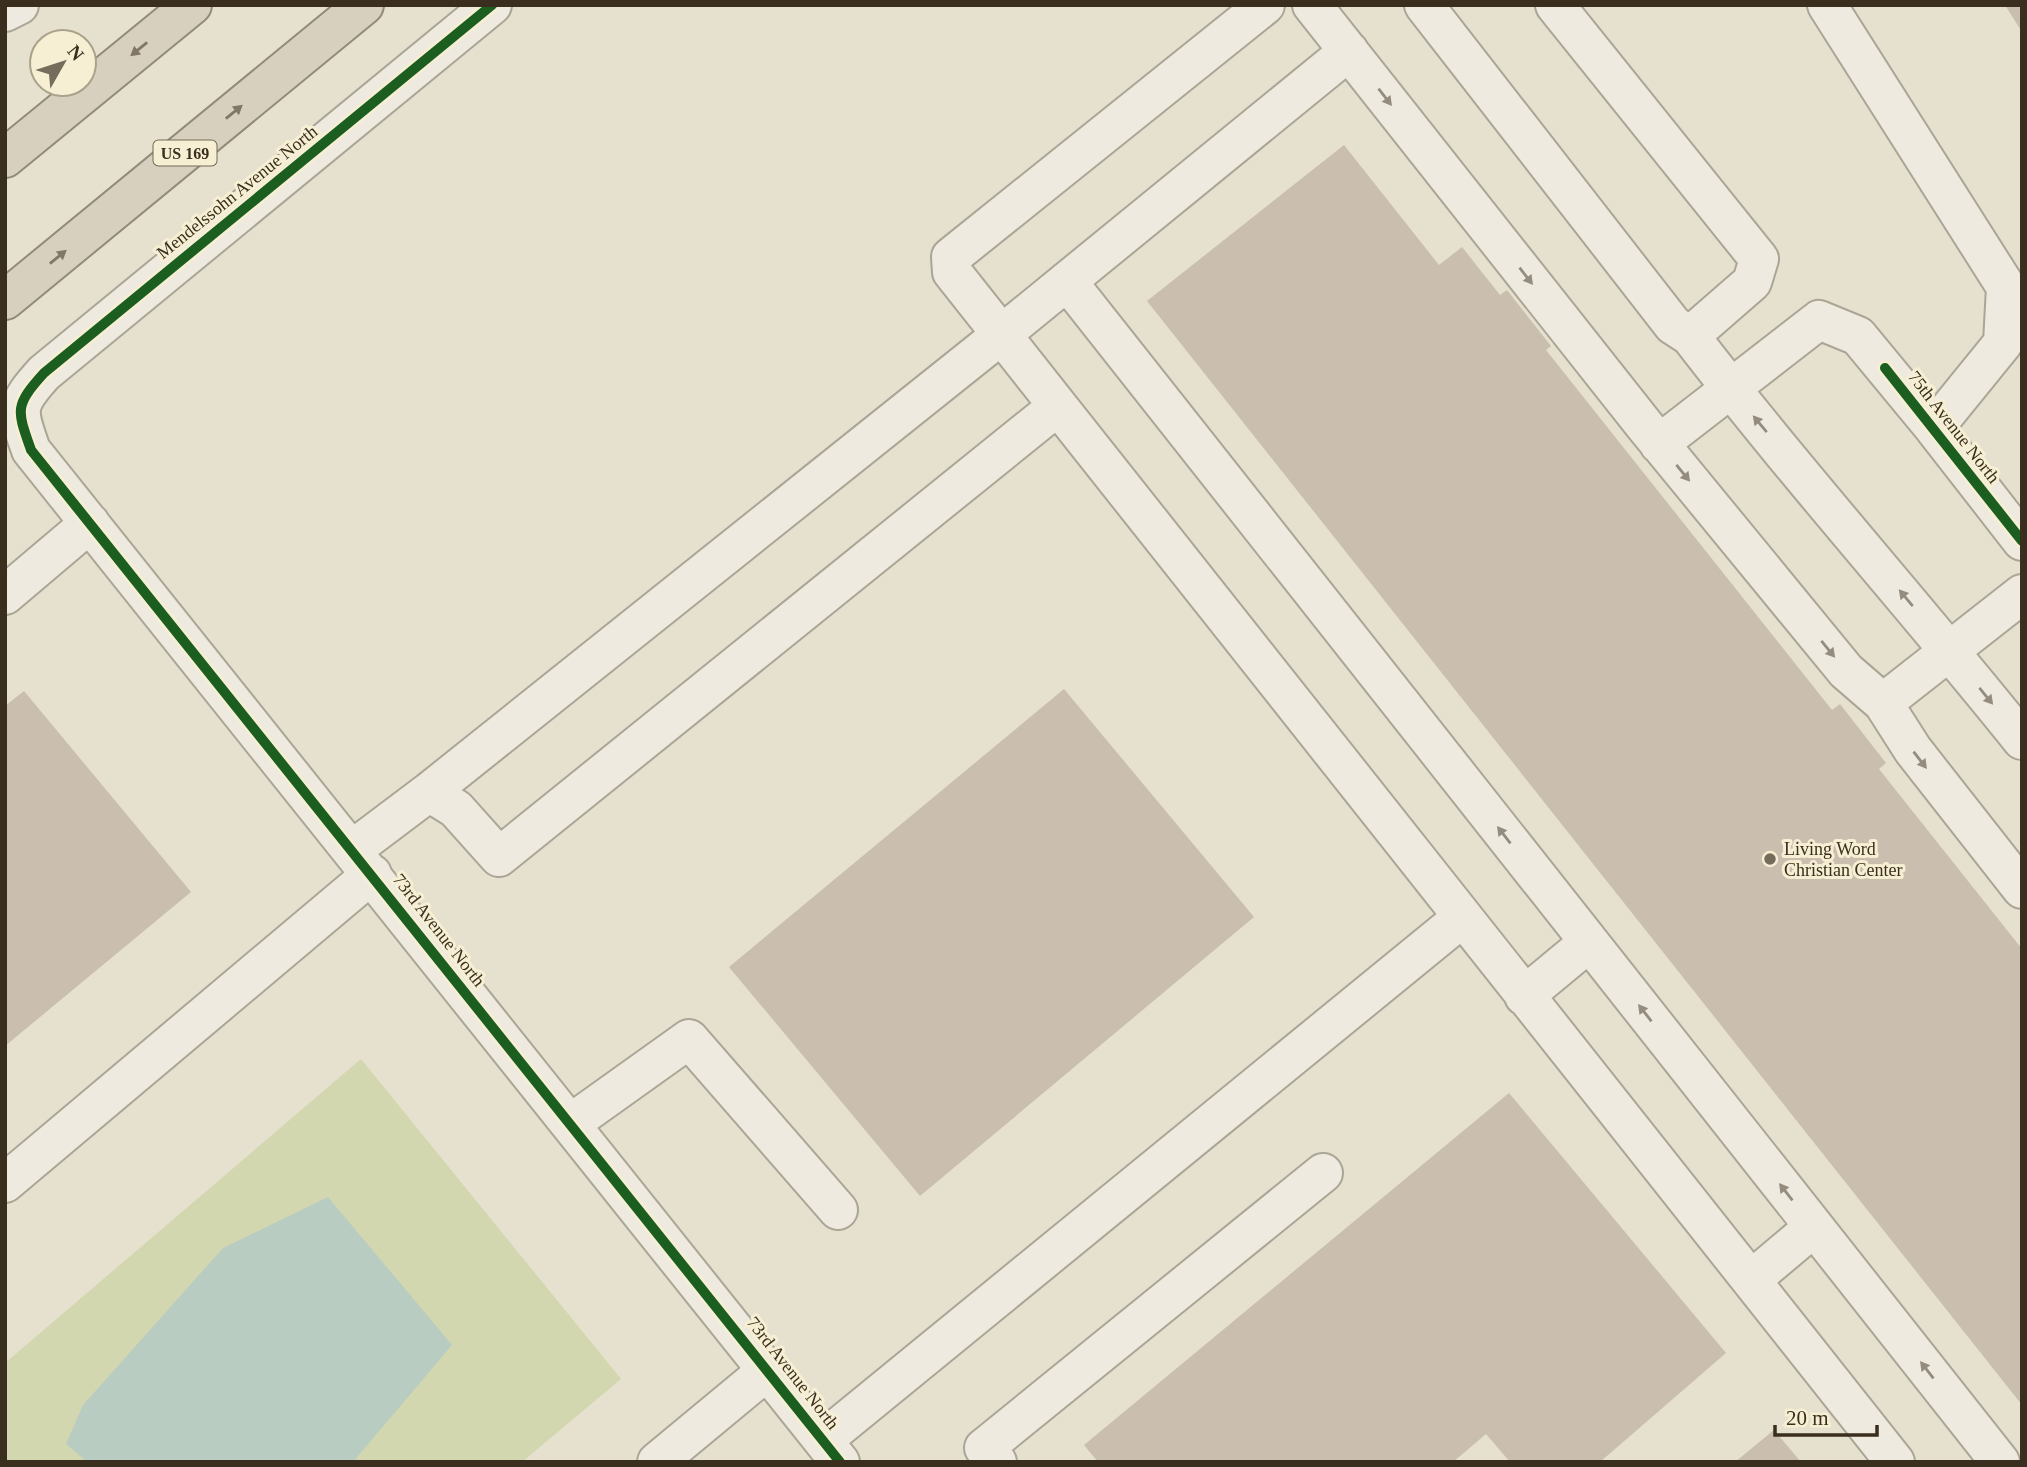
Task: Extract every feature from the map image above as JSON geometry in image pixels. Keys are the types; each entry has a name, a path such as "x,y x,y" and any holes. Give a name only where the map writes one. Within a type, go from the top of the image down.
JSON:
{"highway":[{"path":"5,158 192,5"},
{"name":"US 169","path":"5,300 364,5"}],"street":[{"path":"5,12 19,5"},
{"name":"Mendelssohn Avenue North","path":"19,416 25,394 44,373 492,5"},
{"path":"1265,5 951,257 952,272 1895,1462"},
{"path":"1312,5 1659,444 1846,671 1883,703 1913,750 2022,888"},
{"path":"1424,5 1673,325 1690,336 1730,388 2022,740"},
{"path":"1555,5 1759,259 1752,282 1690,336"},
{"path":"1827,5 2006,287 2003,343 1934,428"},
{"path":"5,1183 362,862 429,793 1001,335 1349,51"},
{"path":"1067,281 2000,1462"},
{"name":"75th Avenue North","path":"1730,388 1819,320 1858,336 2022,541"},
{"path":"1659,444 1730,388"},
{"path":"429,793 456,808 499,857 1058,406"},
{"name":"73rd Avenue North","path":"19,416 31,450 832,1451"},
{"path":"5,595 90,523"},
{"path":"1883,703 2022,594"},
{"path":"832,1451 1463,916"},
{"path":"1524,996 1588,943"},
{"path":"570,1124 689,1039 838,1210"},
{"path":"997,1462 984,1448 1323,1173"},
{"path":"1751,1280 1814,1227"},
{"path":"657,1462 768,1370"}],"green space":[{"path":"361,1059 621,1379 522,1462 5,1462 5,1363"}],"shaded area":[{"path":"328,1197 452,1345 353,1462 87,1462 66,1444 83,1405 223,1248"}],"building":[{"path":"2005,5 2022,5 2022,32"},
{"name":"Living Word Christian Center","path":"1344,145 1439,265 1462,247 1500,295 1507,290 1551,346 1546,350 1832,710 1840,704 1886,763 1879,769 2022,949 2022,1405 1147,301"},
{"path":"1064,689 1254,917 920,1196 729,967"},
{"path":"24,691 191,892 5,1046 5,706"},
{"path":"1509,1093 1726,1353 1600,1462 1510,1462 1486,1434 1453,1462 1098,1462 1084,1445"},
{"path":"1774,1430 1801,1462 1735,1462"}],"cycle path":[{"path":"492,5 44,373 23,401 23,426 31,450 840,1462"},
{"path":"1885,368 2022,541"}],"place":[{"name":"Living Word Christian Center","path":"1770,859"}]}
